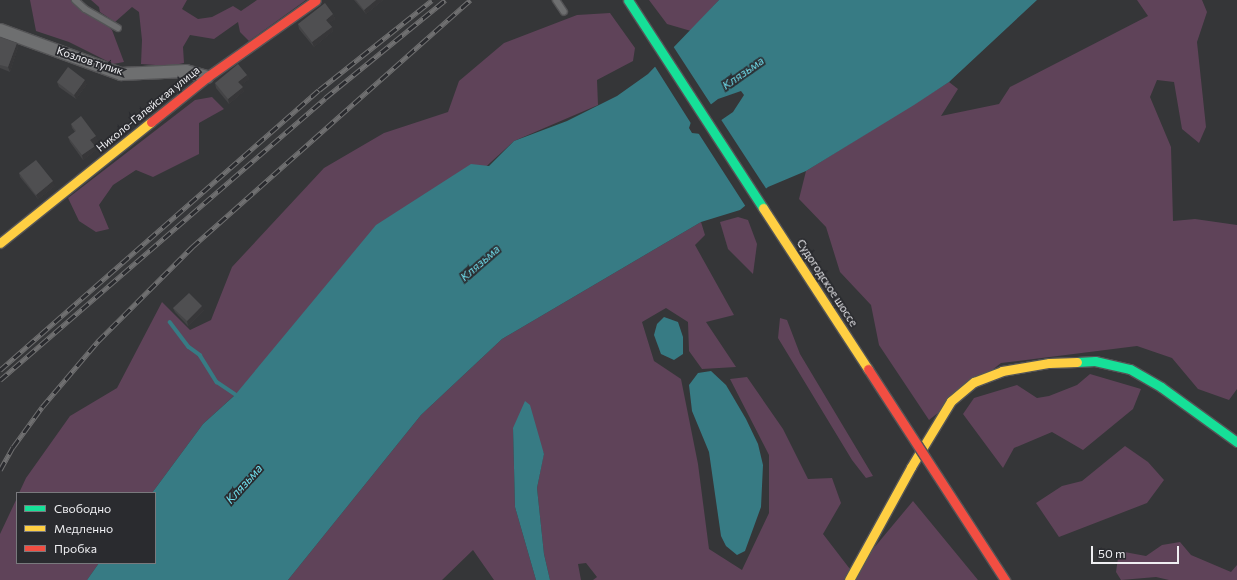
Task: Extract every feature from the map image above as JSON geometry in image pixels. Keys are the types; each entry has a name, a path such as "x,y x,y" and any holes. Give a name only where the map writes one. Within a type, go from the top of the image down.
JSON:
{"street":[{"name":"Николо-Галейская улица","path":"0,243 207,78 316,0"},
{"name":"Судогодское шоссе","path":"628,0 1005,580"},
{"name":"Козлов тупик","path":"0,30 122,74 186,71 207,78"},
{"path":"849,580 911,467 951,401 974,382 1002,371 1049,363 1095,361 1130,369 1161,388 1237,442"}],"lane":[{"path":"75,0 86,9 118,28"},
{"path":"556,0 564,12"}],"shaded area":[{"path":"30,0 81,0 112,30 124,62 113,64 69,42 36,31"},
{"path":"91,0 187,0 182,9 198,19 212,17 233,6 241,11 257,0 306,0 249,41 240,32 238,22 214,39 190,35 183,47 184,63 170,66 141,64 142,40 139,12 132,7 115,22 100,12 99,7"},
{"path":"649,0 719,0 691,31 667,24"},
{"path":"1137,0 1202,0 1207,12 1197,42 1206,127 1199,143 1182,129 1174,82 1157,80 1150,97 1171,147 1173,221 1195,219 1237,225 1237,389 1229,400 1198,389 1172,358 1137,346 1001,363 929,420 879,345 871,305 840,272 826,227 799,199 806,171 949,82 958,89 941,116 999,104 1010,87 1148,16"},
{"path":"610,13 635,48 633,61 597,80 598,105 514,141 203,424 153,492 19,492 26,478 70,416 117,388 162,302 190,330 211,320 232,267 324,168 384,133 448,112 459,81 504,43 577,15"},
{"path":"212,97 224,109 199,123 199,154 153,177 136,170 113,185 99,205 109,229 96,232 79,221 68,198 195,100"},
{"path":"738,217 748,220 757,244 753,274 728,249 720,222"},
{"path":"701,222 705,235 695,245 734,315 706,322 736,367 702,369 689,351 688,322 666,308 642,322 654,361 681,379 698,464 709,549 742,570 769,513 769,455 730,379 747,377 783,429 808,479 832,478 841,503 823,534 853,573 913,501 978,580 593,580 597,577 586,563 578,564 581,580 550,580 544,554 537,488 544,453 513,428 515,507 536,580 494,580 473,550 442,580 288,580 421,415 502,339"},
{"path":"780,318 787,320 800,354 873,476 866,478 852,460 778,338"},
{"path":"1090,374 1141,389 1133,409 1083,450 1052,432 1014,448 1003,468 963,414 974,398 1017,385 1037,398 1049,396 1077,385"},
{"path":"1125,446 1148,462 1164,480 1147,503 1059,537 1036,503 1062,486 1082,481"},
{"path":"16,500 16,564 98,564 87,580 0,580 0,534"},
{"path":"1180,542 1191,555 1231,572 1237,565 1237,580 1169,580 1156,577 1121,580 1116,572 1119,551 1146,556 1162,545"}],"water":[{"name":"Клязьма","path":"719,0 1037,0 949,82 914,105 806,171 768,187 740,210 701,222 502,339 421,415 288,580 87,580 98,564 156,564 156,492 153,492 203,424 235,395 376,225 471,164 489,166 514,141 567,121 617,96 648,74","holes":["741,91 744,95 733,112 701,134 692,133 689,128 692,119 718,99"]},
{"path":"664,317 678,322 683,337 683,354 674,360 661,354 654,335 657,324"},
{"path":"711,371 726,385 746,419 758,444 763,465 761,507 745,551 737,555 726,546 721,536 709,452 692,411 689,385 698,373"},
{"path":"525,401 530,405 544,454 537,488 544,554 550,580 536,580 515,507 513,428"}],"pier":[{"path":"673,46 712,106 693,120 692,125 654,65"},
{"path":"720,118 767,190 746,207 697,131 700,132"}],"building":[{"path":"356,0 376,0 364,10"},
{"path":"325,3 333,14 326,20 332,27 312,42 298,24"},
{"path":"0,37 17,43 8,67 0,65"},
{"path":"238,64 247,75 238,82 243,87 228,99 215,83"},
{"path":"68,67 85,80 74,95 57,82"},
{"path":"81,116 96,136 90,140 95,146 82,155 68,137 76,131 71,124"},
{"path":"36,160 53,181 36,195 19,173"},
{"path":"189,293 202,306 187,321 173,308"}],"waterway":[{"path":"170,322 189,347 200,355 217,382 238,396"}],"railway":[{"path":"0,370 319,90 432,0"},
{"path":"0,380 325,98 445,0"},
{"path":"0,470 13,447 42,407 98,341 192,247 470,0"}],"traffic: fast":[{"path":"628,0 763,208"},
{"path":"1077,362 1095,361 1130,369 1161,387 1237,442"}],"traffic: slow":[{"path":"0,243 151,122"},
{"path":"763,208 868,369"},
{"path":"849,580 911,467 951,401 974,382 1002,371 1049,363 1077,362"}],"traffic: jam":[{"path":"151,122 207,77 316,0"},
{"path":"868,369 1005,580"}]}
